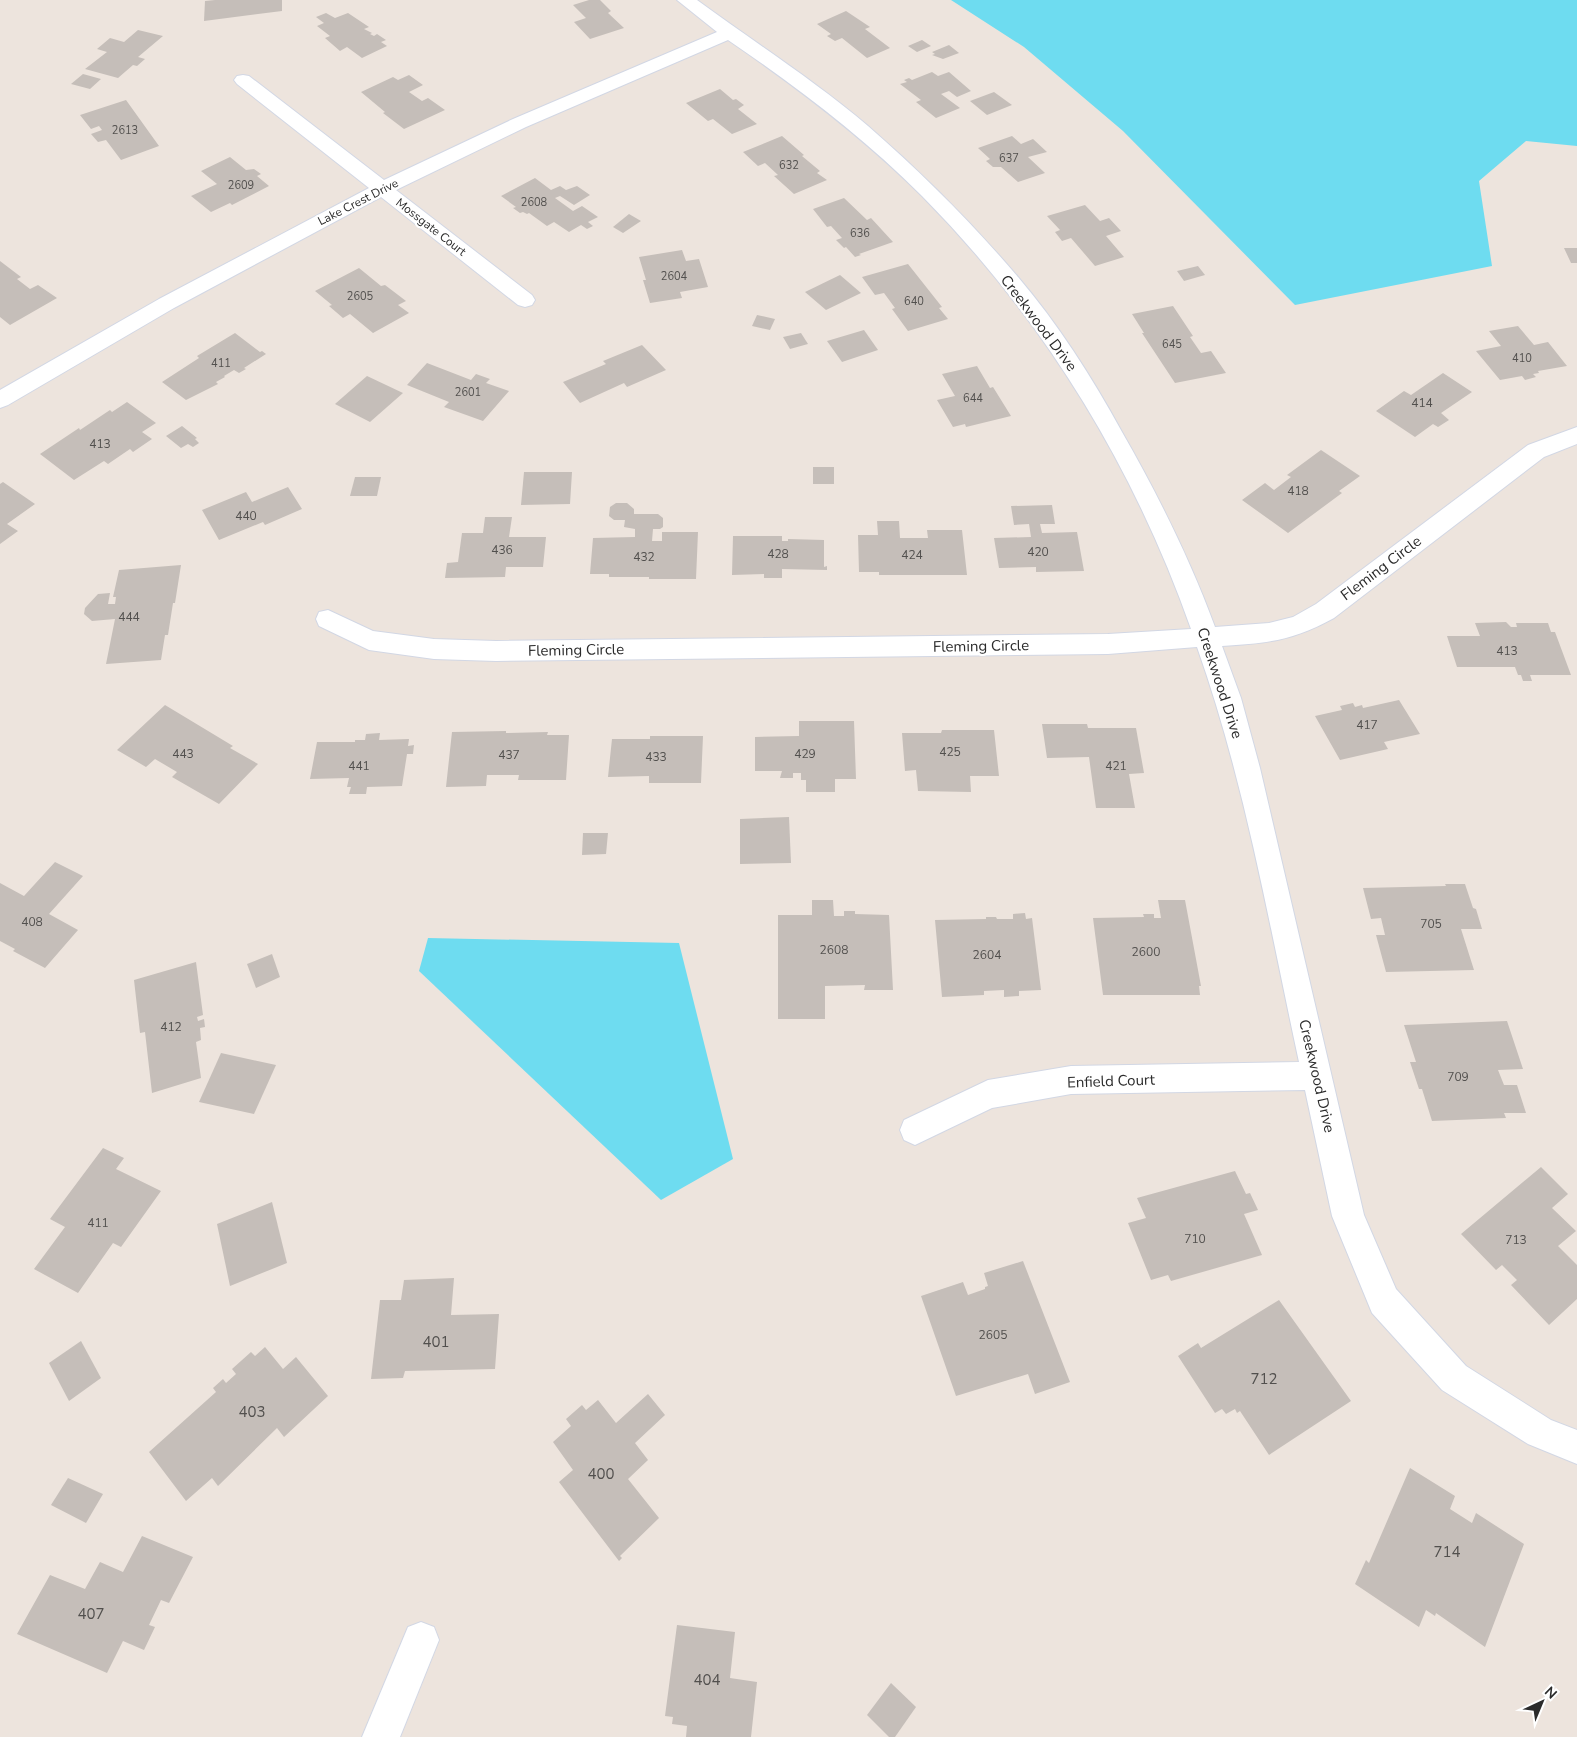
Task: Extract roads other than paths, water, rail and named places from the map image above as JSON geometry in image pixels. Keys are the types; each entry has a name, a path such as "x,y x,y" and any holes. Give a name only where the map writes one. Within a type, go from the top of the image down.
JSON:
{"street":[{"name":"Creekwood Drive","path":"686,0 791,75 860,129 929,192 1011,282 1060,347 1085,385 1134,472 1159,522 1189,589 1228,698 1247,768 1348,1216 1384,1301 1454,1378 1540,1432 1577,1447"},
{"name":"Lake Crest Drive","path":"0,400 102,339 235,265 382,189 532,118 730,33"},
{"name":"Mossgate Court","path":"243,80 525,300"},
{"name":"Fleming Circle","path":"328,619 369,640 434,649 496,651 1108,644 1269,633 1300,625 1316,616 1536,451 1577,435"},
{"name":"Enfield Court","path":"915,1130 988,1094 1071,1080 1317,1076"},
{"path":"381,1737 422,1640"}],"water":[{"path":"951,0 1577,0 1577,146 1526,141 1479,181 1492,266 1295,305 1123,131 1024,47"},
{"path":"428,938 679,943 733,1159 661,1200 419,971"}]}
